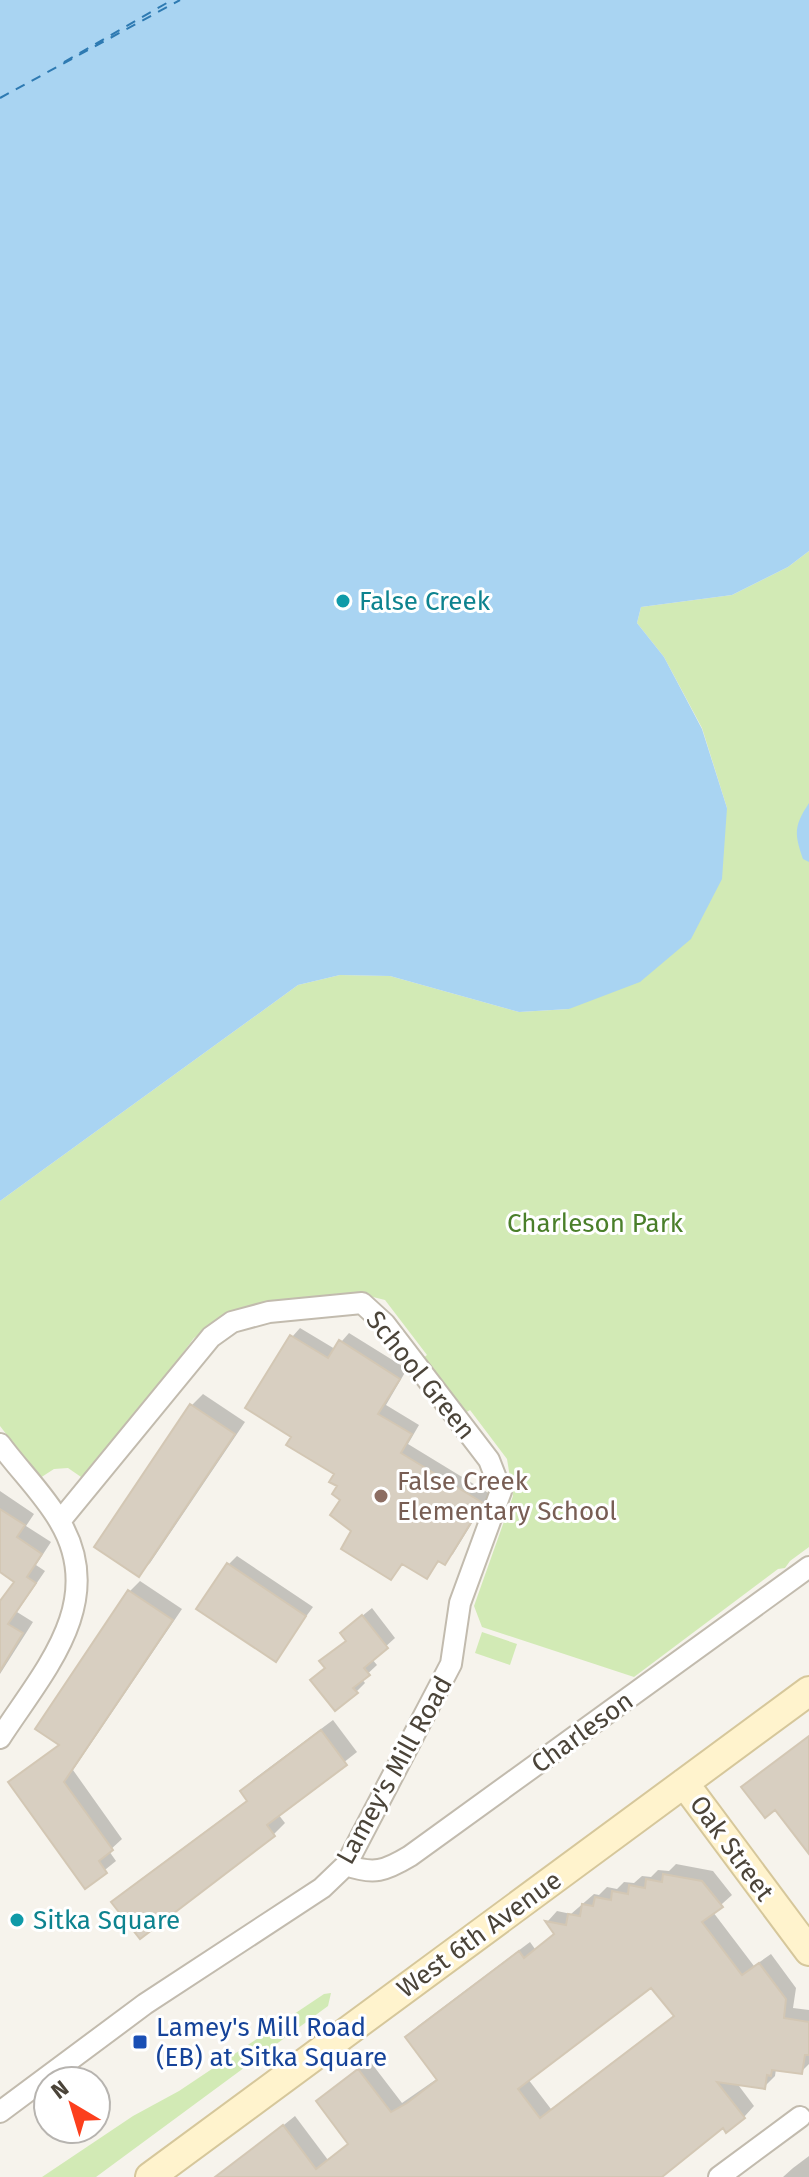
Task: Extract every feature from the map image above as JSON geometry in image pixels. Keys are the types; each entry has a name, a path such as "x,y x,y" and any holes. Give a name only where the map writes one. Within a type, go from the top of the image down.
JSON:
{"main road":[{"name":"West 6th Avenue","path":"167,2172 809,1691"},
{"name":"Oak Street","path":"684,1783 809,1951"}],"street":[{"name":"School Green","path":"60,1521 211,1337 232,1322 269,1312 362,1303 385,1324 489,1460 501,1491 460,1603 457,1637"},
{"path":"0,1444 60,1521 76,1564 77,1589 75,1609 61,1644 0,1738"},
{"name":"Charleson","path":"346,1865 374,1872 392,1867 410,1856 809,1567"},
{"name":"Lamey's Mill Road","path":"0,2112 145,2004 322,1888 346,1865 438,1693 451,1664 457,1637"},
{"path":"719,2177 800,2117"}],"green space":[{"name":"Charleson Park","path":"809,551 809,1547 785,1568 778,1569 634,1677 482,1627 474,1606 513,1496 507,1459 470,1410 465,1413 422,1359 427,1355 385,1300 369,1296 254,1308 216,1323 194,1338 114,1446 84,1479 68,1468 54,1469 40,1478 0,1426 0,1201 298,985 340,975 390,976 519,1012 569,1009 727,808 702,728 664,657 637,623 641,607 732,595 788,567"},
{"path":"482,1632 517,1644 510,1665 475,1653"},
{"path":"331,1993 328,2006 96,2177 42,2177 90,2145 112,2145 112,2130 179,2091 324,1994"}],"water":[{"name":"False Creek","path":"0,0 809,0 809,551 788,567 732,595 641,607 637,623 664,657 702,729 727,808 722,879 691,939 640,982 569,1009 519,1012 390,976 340,975 298,985 0,1201"},
{"path":"809,803 809,862 803,859 797,836 800,818"}],"building":[{"path":"290,1335 328,1358 339,1340 400,1379 378,1414 412,1434 401,1453 483,1503 445,1565 438,1561 427,1579 402,1564 391,1580 341,1549 351,1531 330,1515 340,1500 332,1494 337,1486 329,1482 334,1474 286,1445 291,1437 245,1408"},
{"path":"190,1404 235,1434 139,1577 94,1547"},
{"path":"0,1509 25,1525 17,1537 42,1554 27,1577 36,1583 8,1624 23,1633 0,1671 0,1601 14,1582 0,1572"},
{"path":"227,1563 306,1616 276,1662 196,1609"},
{"path":"128,1590 173,1620 64,1782 113,1850 99,1861 107,1873 85,1889 8,1782 59,1745 35,1729"},
{"path":"362,1615 388,1648 364,1668 370,1675 353,1688 358,1693 335,1711 310,1680 325,1668 319,1661 346,1641 340,1633"},
{"path":"321,1730 347,1765 267,1825 275,1836 140,1939 111,1902 247,1801 240,1791"},
{"path":"809,1736 809,1854 775,1810 765,1818 741,1787"},
{"path":"663,1874 702,1881 723,1907 702,1922 742,1975 759,1963 786,1999 784,2018 809,2022 809,2055 805,2055 802,2074 772,2070 771,2076 767,2075 765,2089 717,2082 745,2118 726,2133 723,2128 662,2177 215,2177 283,2125 316,2169 348,2144 316,2101 358,2069 391,2112 407,2103 437,2080 405,2037 519,1951 524,1958 554,1934 545,1921 566,1925 568,1914 580,1916 582,1904 593,1906 595,1897 611,1900 612,1891 628,1894 629,1885 645,1888 646,1879 662,1882","holes":["651,1988 674,2016 540,2118 518,2089"]}],"ferry route":[{"path":"64,62 172,0"},
{"path":"0,98 180,0"}],"place":[{"name":"False Creek","path":"343,601"},
{"name":"False Creek Elementary School","path":"381,1496"},
{"name":"Sitka Square","path":"17,1920"},
{"name":"Lamey's Mill Road (EB) at Sitka Square","path":"140,2042"}]}
